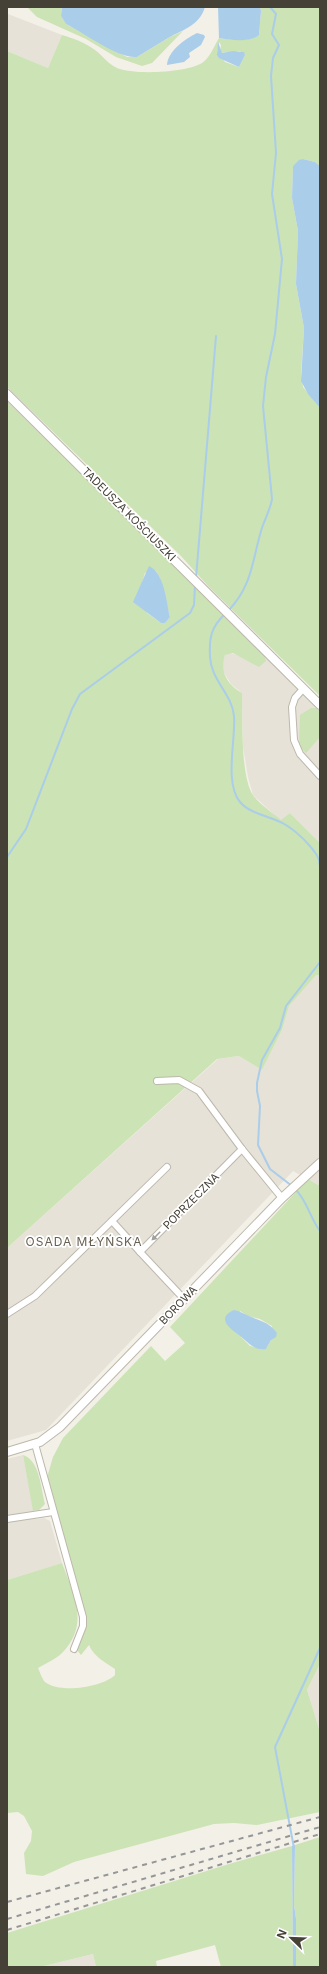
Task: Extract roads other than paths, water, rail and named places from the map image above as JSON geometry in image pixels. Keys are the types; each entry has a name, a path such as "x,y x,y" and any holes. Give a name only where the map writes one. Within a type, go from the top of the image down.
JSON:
{"street":[{"name":"TADEUSZA KOŚCIUSZKI","path":"7,394 320,705"},
{"path":"303,689 295,698 292,707 294,740 300,754 320,776"},
{"path":"157,1081 179,1080 199,1091 242,1149 285,1195"},
{"name":"POPRZECZNA","path":"140,1252 242,1149"},
{"name":"BOROWA","path":"7,1452 45,1440 60,1427 285,1195 320,1163"},
{"path":"7,1314 35,1296 167,1167"},
{"path":"112,1221 184,1299"},
{"path":"35,1444 83,1617 83,1626 74,1649"},
{"path":"7,1519 53,1512"}],"water":[{"path":"62,7 205,7 199,19 195,23 137,57 130,57 111,50 66,24 61,16"},
{"path":"218,7 260,7 259,35 255,38 245,40 219,38"},
{"path":"197,33 204,35 205,37 201,45 189,53 190,57 184,62 167,65 170,55 174,50 182,42"},
{"path":"218,42 222,53 233,51 244,52 245,55 239,67 219,58 217,55"},
{"path":"303,159 315,162 320,166 320,408 308,394 301,381 304,328 296,284 298,231 292,198 293,166 299,160"},
{"path":"149,566 158,575 164,588 170,617 165,623 161,623 133,602"},
{"path":"234,1310 264,1322 271,1326 277,1333 276,1337 271,1340 266,1349 258,1349 251,1345 228,1326 225,1320 226,1316"},
{"path":"295,1845 294,1905 296,1919 296,1967 293,1967 292,1846"}],"waterway":[{"path":"228,611 236,602 247,583 261,531 272,499 263,406 266,377 275,334 282,259 272,194 276,153 271,76 273,58 279,45 272,34 276,14 270,7"},
{"path":"196,578 216,336"},
{"path":"7,857 26,829 72,709 80,694 190,613 194,605 195,585"},
{"path":"225,614 220,619 212,633 210,657 214,673 230,701 234,716 232,773 235,794 240,802 250,810 280,822 298,834 315,852 320,866"},
{"path":"292,1186 270,1169 258,1145 260,1106 257,1083 262,1060 280,1028 286,1006 320,962"},
{"path":"295,1189 303,1198 320,1231"},
{"path":"294,1848 275,1747 320,1648"}],"railway":[{"path":"7,1902 320,1817"},
{"path":"7,1919 320,1827"},
{"path":"7,1930 320,1834"}],"district":[{"name":"OSADA MŁYŃSKA","path":"84,1242"}]}
